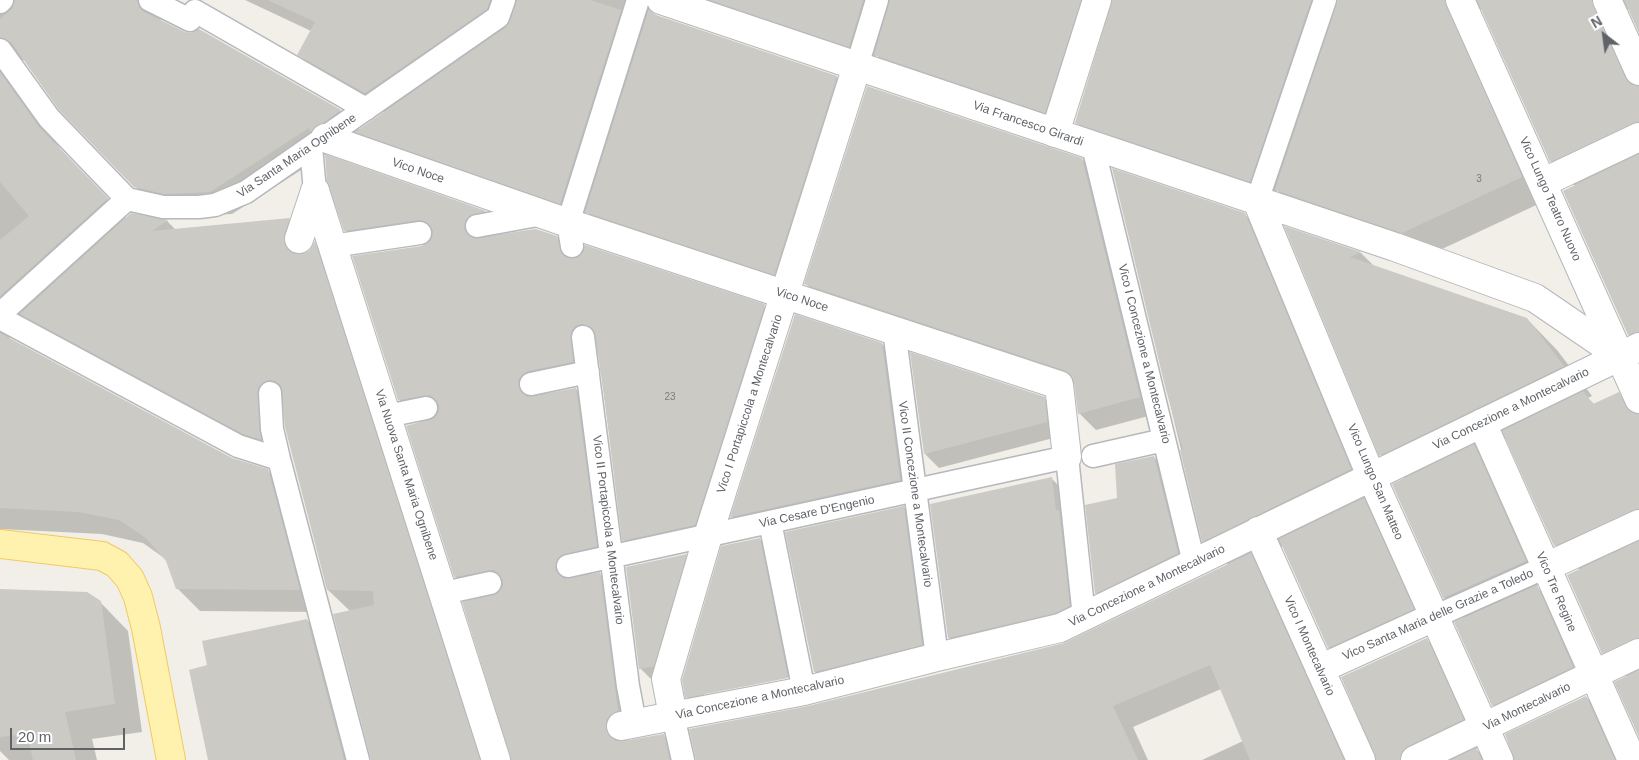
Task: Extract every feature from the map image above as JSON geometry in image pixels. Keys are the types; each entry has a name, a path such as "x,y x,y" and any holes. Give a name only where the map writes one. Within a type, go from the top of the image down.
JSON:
{"main road":[{"path":"0,544 102,556 117,564 130,579 138,597 146,628 171,760"}],"street":[{"name":"Via Francesco Girardi","path":"661,0 1395,247 1535,298 1629,352"},
{"path":"1055,133 1097,0"},
{"name":"Vico Lungo Teatro Nuovo","path":"1460,0 1542,183 1629,352 1639,399"},
{"path":"1607,0 1639,71"},
{"name":"Vico I Portapiccola a Montecalvario","path":"673,716 666,678 708,536 857,66"},
{"path":"1542,183 1639,137"},
{"name":"Vico Noce","path":"318,143 543,214 570,235 784,294 1059,385 1080,457"},
{"path":"299,239 315,191"},
{"name":"Via Nuova Santa Maria Ognibene","path":"315,191 444,593 500,756"},
{"name":"Vico Lungo San Matteo","path":"1257,201 1371,476 1498,760"},
{"name":"Via Concezione a Montecalvario","path":"628,724 804,691 1060,628 1629,352"},
{"name":"Vico Tre Regine","path":"1482,423 1592,675 1632,760"},
{"name":"Vico Santa Maria delle Grazie a Toledo","path":"1546,566 1639,524"},
{"name":"Vico I Montecalvario","path":"1258,531 1361,760"},
{"name":"Vico Santa Maria delle Grazie a Toledo","path":"1320,669 1434,617"},
{"name":"Via Montecalvario","path":"1415,760 1639,653"}],"lane":[{"path":"150,0 190,20 195,11 366,109"},
{"name":"Via Santa Maria Ognibene","path":"127,199 163,208 215,206 246,192 498,17 504,0"},
{"path":"570,235 638,0"},
{"path":"857,66 877,0"},
{"path":"1257,201 1325,0"},
{"path":"0,50 49,118 127,199 0,314"},
{"path":"315,191 318,143"},
{"name":"Vico I Concezione a Montecalvario","path":"1093,146 1194,563"},
{"path":"477,226 543,214"},
{"path":"332,246 420,233"},
{"path":"0,318 238,446 279,460"},
{"name":"Vico II Concezione a Montecalvario","path":"894,330 937,657"},
{"name":"Vico II Portapiccola a Montecalvario","path":"584,337 628,686 628,724"},
{"path":"531,384 588,372"},
{"path":"270,393 272,429 279,460 358,760"},
{"path":"387,416 426,408"},
{"name":"Via Cesare D'Engenio","path":"568,566 915,490 1164,440"},
{"name":"Vico Noce","path":"1080,457 1084,617"},
{"path":"770,522 804,691"},
{"name":"Vico Santa Maria delle Grazie a Toledo","path":"1434,617 1546,566"},
{"path":"444,593 490,583"},
{"path":"673,716 683,760"}],"building":[{"path":"15,0 137,0 139,7 144,12 185,32 191,33 199,29 341,110 310,132 309,128 210,192 164,194 134,187 59,110 11,42 0,37 0,19 12,9"},
{"path":"268,0 490,0 487,9 365,93 297,55 315,22"},
{"path":"517,0 590,0 621,10 560,204 355,132 505,28 510,21"},
{"path":"710,0 863,0 849,47"},
{"path":"890,0 1081,0 1045,113 874,55"},
{"path":"1112,0 1311,0 1250,182 1075,123"},
{"path":"1338,0 1445,0 1522,177 1402,233 1275,190"},
{"path":"1477,0 1592,0 1625,77 1630,84 1639,86 1639,122 1550,162"},
{"path":"1624,0 1639,0 1639,33"},
{"path":"649,9 656,15 837,76 774,275 585,212"},
{"path":"0,72 39,127 108,198 0,296 0,240 29,216 0,182"},
{"path":"867,86 1082,158 1140,397 1078,414 1074,383 1071,375 1064,370 804,284"},
{"path":"325,154 486,211 469,216 465,221 464,229 473,238 536,229 557,236 562,254 568,258 580,256 585,245 765,304 695,525 622,541 601,370 593,329 582,324 575,326 571,332 573,362 528,371 518,380 521,392 527,397 576,388 597,546 560,556 556,562 555,569 564,579 600,572 618,711 611,714 606,720 609,736 615,741 623,741 664,734 670,760 511,760 462,602 498,593 503,587 503,580 494,570 454,577 406,426 434,418 439,412 439,405 430,395 398,400 352,256 422,246 432,238 433,231 425,221 418,220 344,231 327,182"},
{"path":"1639,154 1639,332 1628,335 1563,191"},
{"path":"1112,168 1245,213 1351,469 1202,542 1180,450 1183,449 1166,390"},
{"path":"131,213 168,220 152,231 290,218 284,235 284,243 288,250 295,254 303,254 310,250 315,241 480,760 371,760 333,614 374,605 373,591 327,590 285,427 281,385 269,380 258,388 261,440 243,434 20,314"},
{"path":"1284,226 1361,252 1350,257 1527,318 1564,366 1379,456"},
{"path":"795,314 882,343 900,480 730,517"},
{"path":"0,333 232,458 268,469 300,590 176,589 166,561 146,538 119,520 79,512 0,508"},
{"path":"910,352 1045,397 1047,422 924,454"},
{"path":"1583,391 1593,404 1619,392 1630,411 1639,414 1639,509 1554,546 1502,431"},
{"path":"1474,444 1526,561 1443,598 1392,484"},
{"path":"1154,456 1178,553 1095,594 1085,505 1117,498 1115,464"},
{"path":"1052,477 1056,511 1059,510 1070,606 1055,613 948,638 930,504"},
{"path":"1364,498 1414,609 1328,648 1279,539"},
{"path":"904,506 922,645 814,672 785,532"},
{"path":"760,538 788,678 685,698 682,680 721,546"},
{"path":"1639,541 1639,638 1602,654 1567,575"},
{"path":"1251,553 1344,760 1250,760 1210,665 1113,706 1138,760 696,760 689,729 808,706 1064,643"},
{"path":"687,554 654,666 639,669 626,567"},
{"path":"1537,585 1573,667 1492,706 1454,622"},
{"path":"0,589 87,592 101,601 115,704 65,712 76,760 33,760 27,734 0,737"},
{"path":"307,619 344,760 208,760 189,670 207,665 202,641"},
{"path":"1427,638 1464,719 1408,746 1402,752 1400,760 1376,760 1341,677"},
{"path":"1639,670 1639,737 1614,682"},
{"path":"1586,696 1615,760 1514,760 1505,734"},
{"path":"1476,748 1482,760 1451,760"}]}
